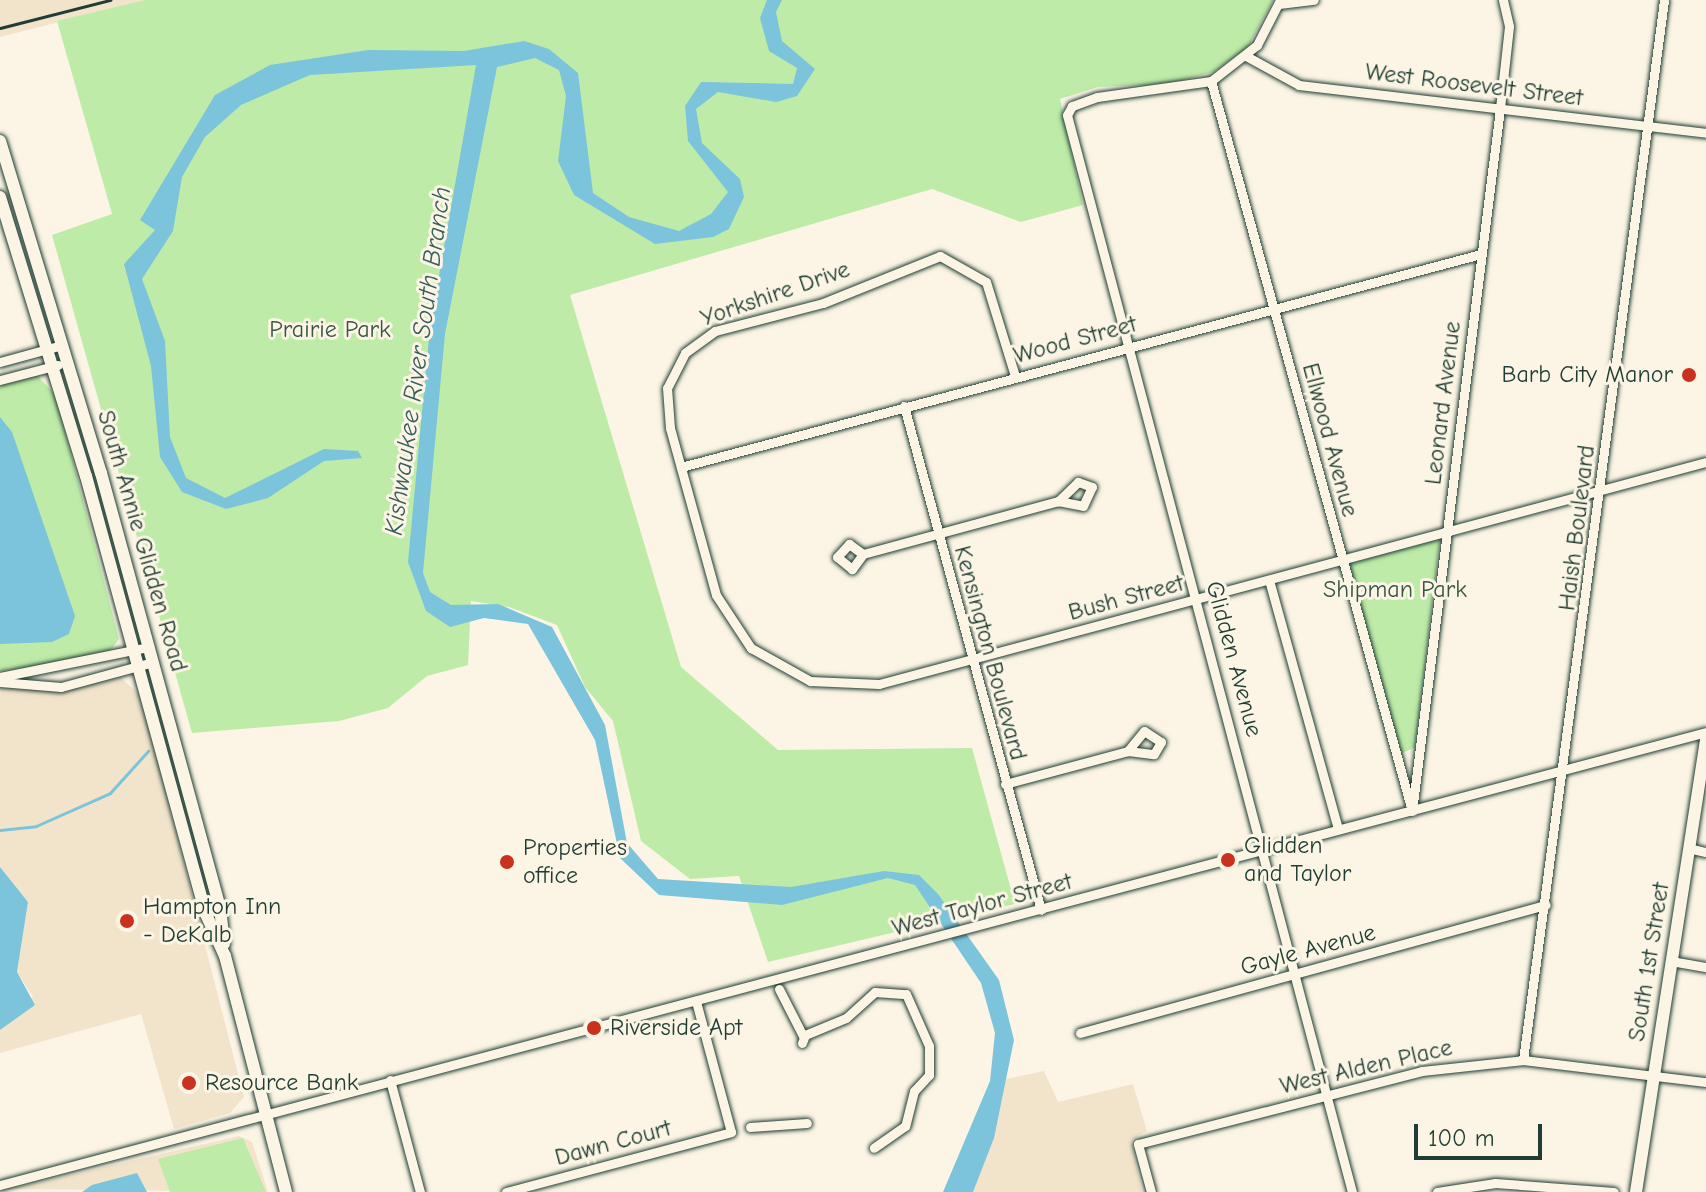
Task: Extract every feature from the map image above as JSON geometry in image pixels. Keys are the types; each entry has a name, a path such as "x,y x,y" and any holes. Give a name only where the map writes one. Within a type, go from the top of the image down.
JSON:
{"main road":[{"name":"South Annie Glidden Road","path":"0,141 68,362 220,907 225,956 286,1192"},
{"name":"South Annie Glidden Road","path":"0,197 134,651 205,912 225,956"},
{"name":"South 1st Street","path":"1636,1192 1706,739"}],"street":[{"path":"1211,81 1246,56 1279,2 1314,0"},
{"name":"Leonard Avenue","path":"1412,811 1500,108 1509,26 1503,0"},
{"name":"Haish Boulevard","path":"1523,1060 1567,769 1664,0"},
{"name":"West Roosevelt Street","path":"1246,56 1291,84 1706,133"},
{"name":"Glidden Avenue","path":"1211,81 1082,101 1068,111 1329,1093 1352,1192"},
{"name":"Ellwood Avenue","path":"1211,81 1412,811"},
{"name":"Wood Street","path":"681,467 1481,254"},
{"name":"Yorkshire Drive","path":"681,467 667,391 689,348 715,331 823,303 923,258 955,259 986,282 1015,376"},
{"path":"0,362 62,345"},
{"path":"0,380 68,362"},
{"name":"Kensington Boulevard","path":"904,406 1041,910"},
{"name":"Bush Street","path":"681,467 718,602 763,658 798,677 841,686 972,658 1197,600 1706,462"},
{"path":"863,554 1058,501"},
{"path":"1269,580 1338,829"},
{"path":"0,680 149,647"},
{"path":"0,680 61,687 153,662"},
{"name":"West Taylor Street","path":"0,1185 1706,732"},
{"path":"1005,784 1128,751"},
{"path":"1688,848 1706,852"},
{"name":"Gayle Avenue","path":"1080,1033 1546,905"},
{"path":"1671,961 1706,967"},
{"path":"779,989 803,1040 846,1018 875,992 906,994 929,1046 929,1075 914,1091 905,1126 874,1148"},
{"name":"Dawn Court","path":"506,1192 731,1132 696,1001"},
{"name":"West Alden Place","path":"1151,1192 1138,1144 1422,1071 1523,1060 1706,1082"},
{"path":"390,1080 420,1192"},
{"path":"750,1127 807,1123"},
{"path":"1437,1192 1495,1183 1614,1192"}],"shaded area":[{"path":"0,0 145,0 0,37"},
{"path":"120,677 141,696 244,1097 230,1113 174,1129 141,1014 0,1053 0,1030 33,997 17,972 28,902 0,867 0,687 65,690"},
{"path":"1044,1071 1058,1102 1133,1084 1147,1131 1131,1140 1142,1192 973,1192 1006,1079"},
{"path":"239,1136 252,1142 268,1192 9,1189"}],"green space":[{"name":"Prairie Park","path":"145,0 1273,0 1248,47 1213,72 1168,84 1098,87 1060,99 1083,205 1021,222 932,189 570,295 681,667 778,750 972,748 1015,904 768,962 739,876 690,879 641,841 613,721 585,687 557,625 509,607 471,601 468,665 427,676 388,708 339,721 192,733 52,235 112,214 57,21"},
{"path":"37,375 56,396 119,639 110,651 73,662 0,671 0,385"},
{"name":"Shipman Park","path":"1440,538 1415,747 1401,754 1349,564"},
{"path":"243,1138 266,1192 170,1192 158,1159"}],"water":[{"path":"767,0 782,0 776,12 782,41 815,69 797,96 776,102 718,92 696,109 702,143 740,179 744,197 729,229 713,237 655,244 574,195 558,161 566,96 559,70 535,58 497,67 445,334 423,573 430,592 451,605 498,604 552,627 605,725 627,843 658,879 791,887 884,871 919,875 938,894 999,980 1014,1040 994,1138 973,1192 943,1192 990,1081 995,1033 981,983 915,885 888,878 782,905 659,895 620,858 595,740 528,624 484,618 450,627 426,611 408,562 430,327 476,65 310,75 241,105 205,137 182,177 173,231 142,279 165,341 170,437 186,478 225,498 324,449 358,451 362,458 324,461 268,498 226,509 182,492 160,457 151,366 124,264 155,230 140,220 215,95 270,65 368,50 464,51 524,41 549,49 578,73 593,193 629,217 679,231 711,214 728,192 688,141 685,106 701,82 793,84 797,68 769,51 760,18"},
{"path":"0,417 12,432 75,616 69,634 52,642 0,644"},
{"path":"0,867 28,902 17,972 35,1005 0,1030"},
{"path":"137,1173 147,1192 82,1192 92,1185"}],"waterway":[{"path":"0,830 36,826 110,793 148,751"}],"railway":[{"path":"0,28 110,0"}],"place":[{"name":"Barb City Manor","path":"1689,375"},
{"name":"Glidden and Taylor","path":"1228,860"},
{"name":"Properties office","path":"507,862"},
{"name":"Hampton Inn - DeKalb","path":"127,921"},
{"name":"Riverside Apt","path":"594,1028"},
{"name":"Resource Bank","path":"189,1083"}],"water label":[{"name":"Kishwaukee River South Branch","path":"419,361"}]}
